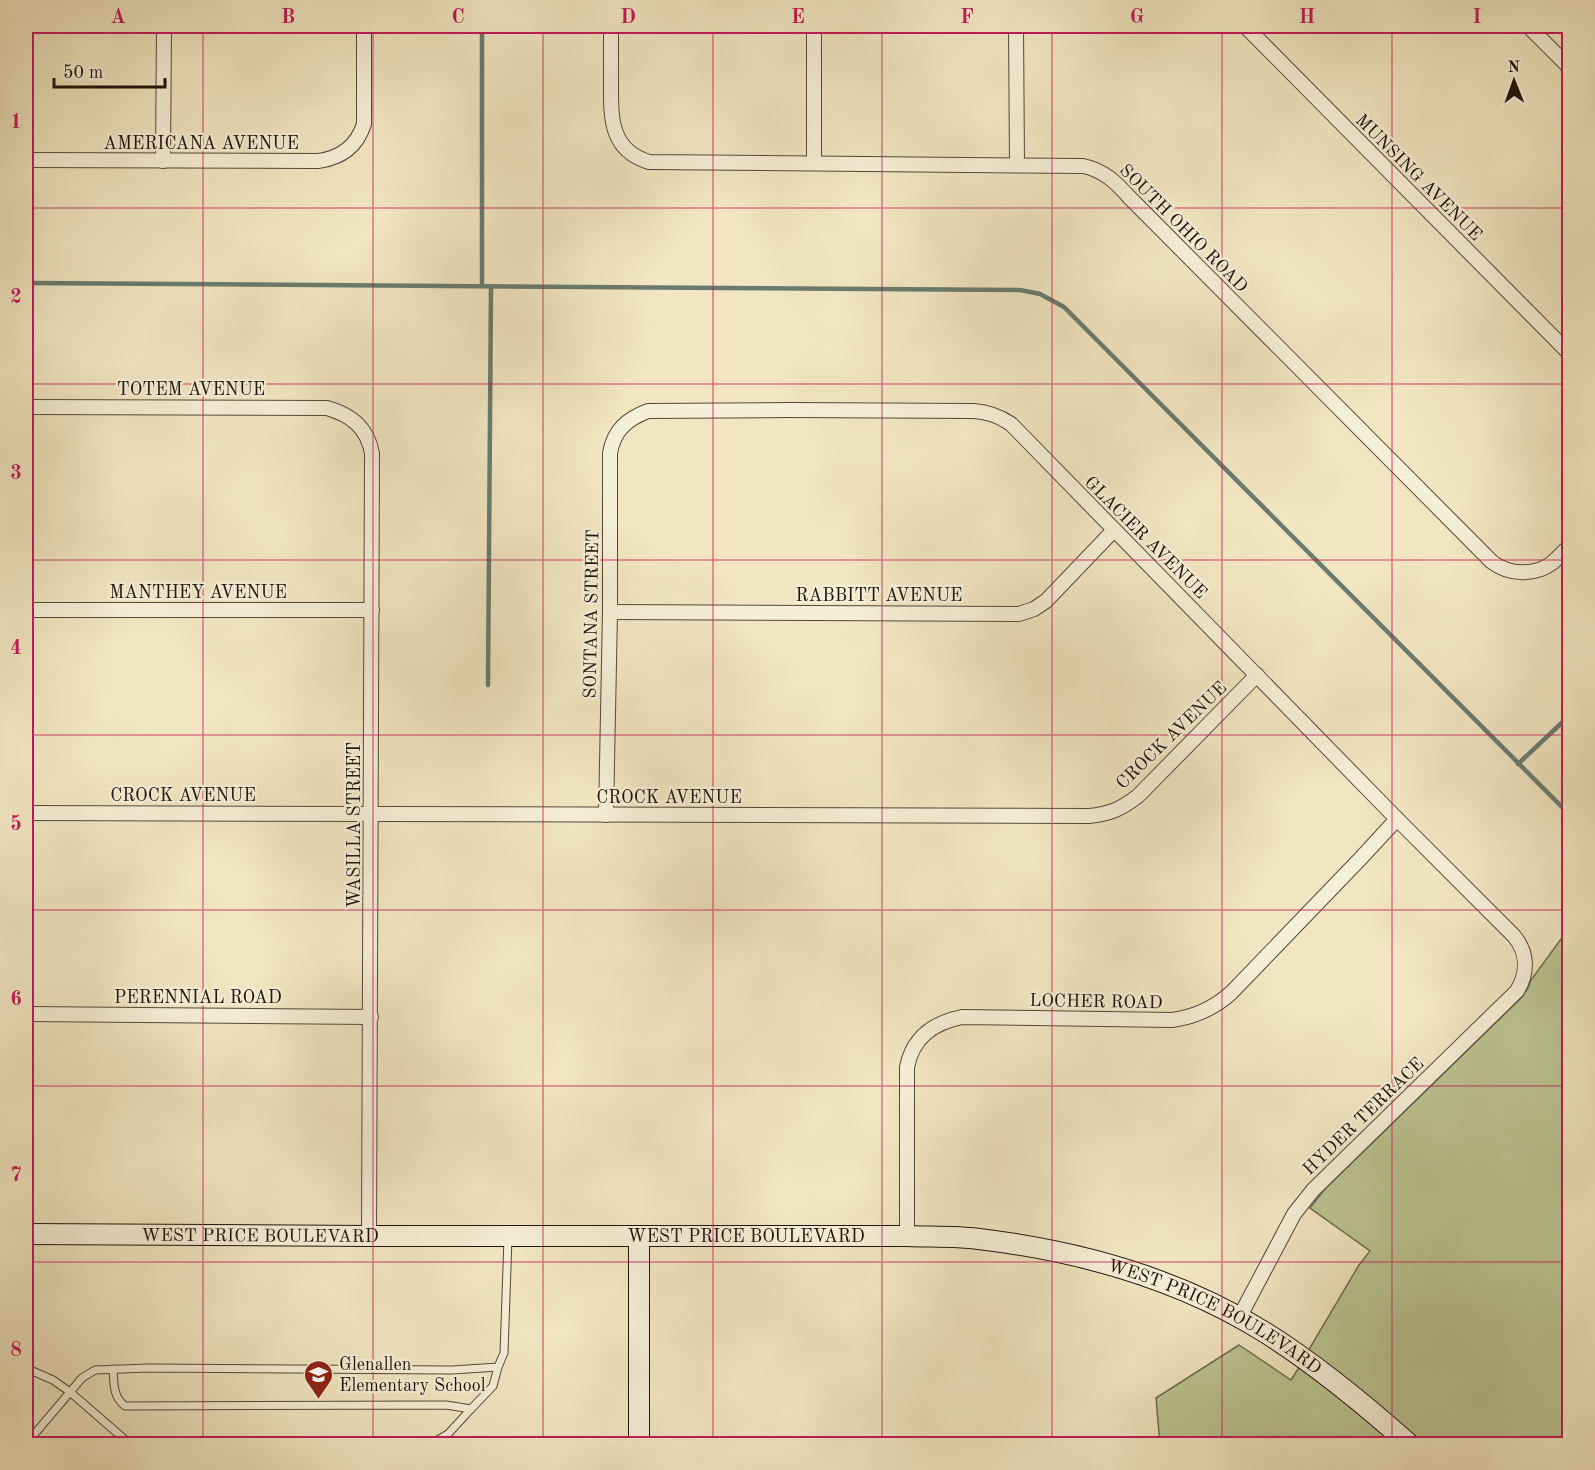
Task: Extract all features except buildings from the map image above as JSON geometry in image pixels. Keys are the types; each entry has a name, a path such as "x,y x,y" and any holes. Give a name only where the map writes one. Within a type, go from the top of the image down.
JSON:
{"street":[{"path":"163,161 164,26"},
{"name":"AMERICANA AVENUE","path":"26,160 328,160 351,147 364,124 364,26"},
{"name":"SOUTH OHIO ROAD","path":"611,26 611,118 615,134 623,146 642,160 711,163 1083,166 1105,174 1492,562 1511,571 1525,573 1536,571 1550,564 1569,546"},
{"path":"814,26 814,163"},
{"path":"1016,26 1017,165"},
{"name":"MUNSING AVENUE","path":"1245,26 1569,354"},
{"path":"1528,26 1569,68"},
{"name":"TOTEM AVENUE","path":"26,407 317,407 341,412 353,420"},
{"name":"GLACIER AVENUE","path":"629,420 648,411 963,411 987,412 1000,417 1011,424 1514,936 1524,954"},
{"name":"WASILLA STREET","path":"353,420 365,433 372,453 369,1236"},
{"name":"SONTANA STREET","path":"606,815 610,453 618,431 629,420"},
{"name":"RABBITT AVENUE","path":"610,612 1019,614 1046,602 1114,530"},
{"name":"MANTHEY AVENUE","path":"26,610 372,610"},
{"name":"CROCK AVENUE","path":"26,813 1089,816 1105,814 1122,808 1138,796 1257,675"},
{"name":"LOCHER ROAD","path":"907,1236 907,1067 914,1047 924,1034 936,1025 962,1017 1172,1020 1188,1018 1205,1011 1231,993 1397,819"},
{"name":"HYDER TERRACE","path":"1239,1318 1294,1214 1313,1190 1517,991 1525,973 1524,954"},
{"name":"PERENNIAL ROAD","path":"26,1014 371,1017"},
{"name":"WEST PRICE BOULEVARD","path":"26,1234 977,1238 1088,1258 1138,1273 1200,1297 1265,1332 1298,1354 1355,1397 1409,1444"},
{"path":"639,1236 639,1444"}],"lane":[{"path":"431,1444 448,1434 493,1386 504,1353 508,1236"},
{"path":"26,1444 82,1378 95,1370 452,1370 498,1367"},
{"path":"113,1369 114,1392 118,1401 125,1406 446,1406 471,1409"},
{"path":"26,1370 53,1380 70,1392 130,1444"}],"green space":[{"path":"1569,928 1569,1444 1420,1444 1308,1351 1359,1265 1370,1251 1310,1208 1325,1189 1522,997 1531,980"},
{"path":"1239,1345 1291,1380 1300,1366 1351,1404 1397,1444 1160,1444 1156,1398"}],"waterway":[{"path":"482,26 482,286"},
{"path":"26,283 1020,290 1040,294 1064,307 1570,815"},
{"path":"488,685 491,286"},
{"path":"1518,764 1570,715"}],"place":[{"name":"Glenallen Elementary School","path":"318,1400"}]}
